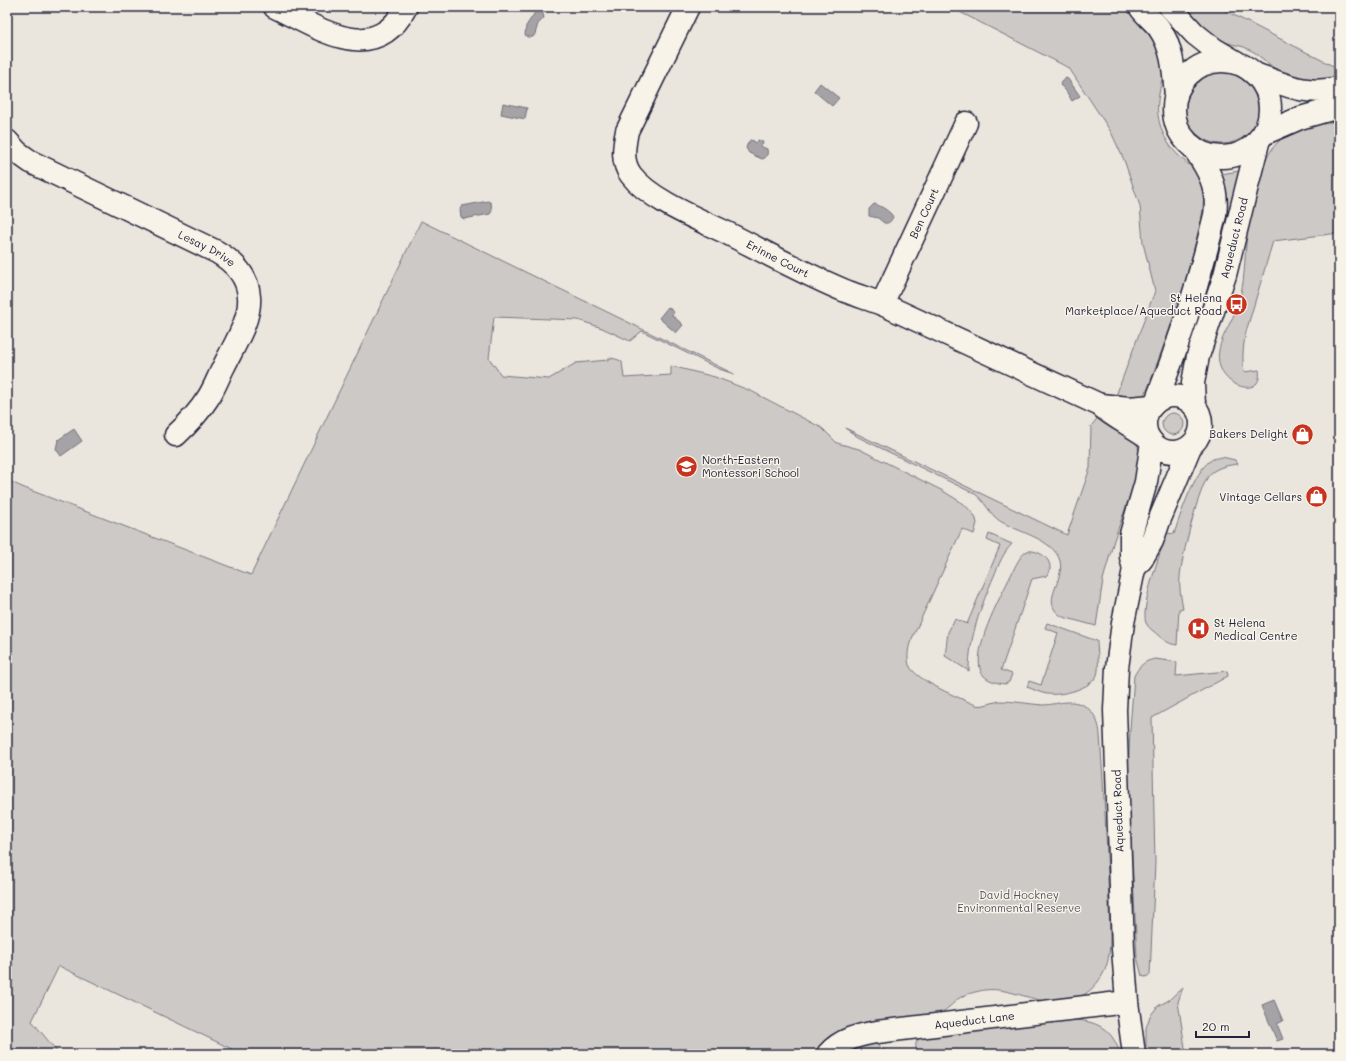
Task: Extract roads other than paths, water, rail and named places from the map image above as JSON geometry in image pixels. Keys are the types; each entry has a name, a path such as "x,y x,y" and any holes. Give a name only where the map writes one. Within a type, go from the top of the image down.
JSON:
{"main road":[{"path":"276,7 334,35 353,40 365,40 377,36 387,30 396,22 406,7"},
{"name":"Erinne Court","path":"688,7 627,131 624,143 625,165 642,186 663,201 694,217 848,292 882,304 1100,405 1113,415 1138,430 1150,440"},
{"path":"1140,7 1157,25 1168,45 1174,69 1176,96"},
{"path":"1170,7 1191,31 1207,44 1249,70 1264,85 1269,99 1269,118 1261,136"},
{"path":"1154,404 1163,398 1171,396 1180,397 1187,400 1194,406 1199,415 1201,423 1200,432 1197,439 1190,446 1178,452 1171,452 1157,447 1150,440 1145,422 1147,413 1154,404 1167,374 1190,307 1215,215 1216,203 1213,183 1207,169 1193,147 1182,135 1175,120 1174,112 1179,87 1184,79 1198,67 1212,62 1226,61 1289,86 1310,91 1339,88"},
{"path":"1193,147 1213,156 1224,157 1235,155 1245,151 1261,136 1300,118 1339,107"},
{"name":"Ben Court","path":"882,304 966,123"},
{"name":"Aqueduct Road","path":"1194,406 1193,383 1198,356 1226,275 1248,182 1261,136"},
{"name":"Lesay Drive","path":"7,141 17,152 31,162 217,252 235,264 242,274 247,284 249,296 249,305 244,324 209,398 196,416 176,436"},
{"name":"Erinne Court","path":"1100,405 1129,408 1154,404"},
{"name":"Aqueduct Road","path":"1134,1054 1127,1002 1123,949 1115,710 1120,639 1134,569 1131,551 1131,534 1146,482 1150,440"},
{"name":"Aqueduct Road","path":"1134,569 1150,546 1190,446"},
{"name":"Aqueduct Lane","path":"828,1054 841,1043 849,1039 877,1032 1127,1002"}],"place":[{"name":"St Helena Marketplace/Aqueduct Road","path":"1237,304"},
{"name":"Bakers Delight","path":"1303,434"},
{"name":"North-Eastern Montessori School","path":"686,466"},
{"name":"Vintage Cellars","path":"1317,497"},
{"name":"St Helena Medical Centre","path":"1199,629"}],"park label":[{"name":"David Hockney Environmental Reserve","path":"1019,901"}]}
